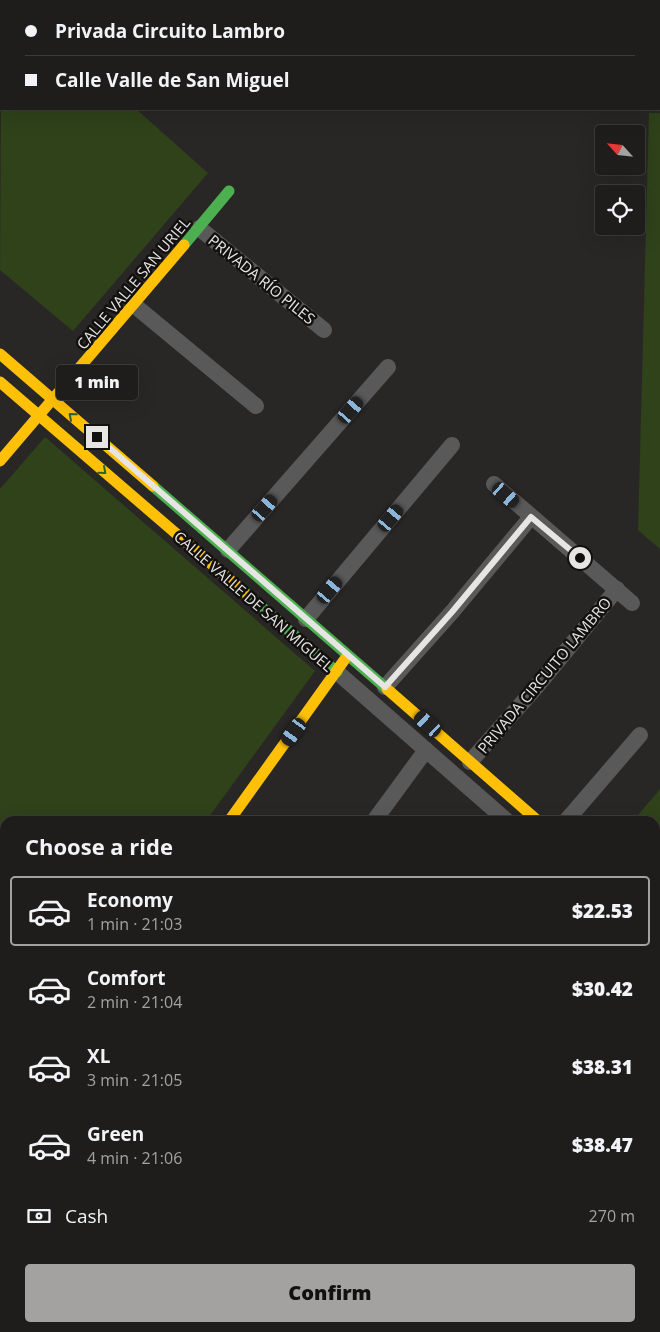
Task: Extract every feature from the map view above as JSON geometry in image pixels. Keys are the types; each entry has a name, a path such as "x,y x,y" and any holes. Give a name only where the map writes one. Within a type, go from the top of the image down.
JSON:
{"street":[{"name":"CALLE VALLE SAN URIEL","path":"0,461 229,191"},
{"name":"PRIVADA RÍO PILES","path":"199,228 324,330"},
{"path":"134,305 256,406"},
{"name":"CALLE VALLE DE SAN MIGUEL","path":"0,354 348,654 532,816"},
{"path":"228,550 388,368"},
{"name":"CALLE VALLE DE SAN MIGUEL","path":"0,382 501,816"},
{"path":"306,619 452,445"},
{"name":"PRIVADA CIRCUITO LAMBRO","path":"494,484 632,603"},
{"path":"385,687 452,612 531,517"},
{"name":"PRIVADA CIRCUITO LAMBRO","path":"470,762 617,589"},
{"path":"233,816 348,654"},
{"path":"570,816 640,735"},
{"path":"378,816 426,750"}],"green space":[{"path":"1,110 137,110 208,173 73,331 0,270"},
{"path":"649,113 660,113 660,549 638,530"},
{"path":"45,437 315,671 210,816 0,816 0,489"},
{"path":"660,789 660,816 637,816"}],"traffic: fast":[{"path":"184,245 229,191"},
{"path":"153,486 387,689"},
{"path":"244,592 337,672"}],"traffic: slow":[{"path":"0,461 184,245"},
{"path":"0,354 153,486"},
{"path":"0,382 244,592"},
{"path":"233,816 345,659"},
{"path":"387,689 532,816"}],"route":[{"path":"97,437 385,687 452,612 531,517 580,558"}]}
